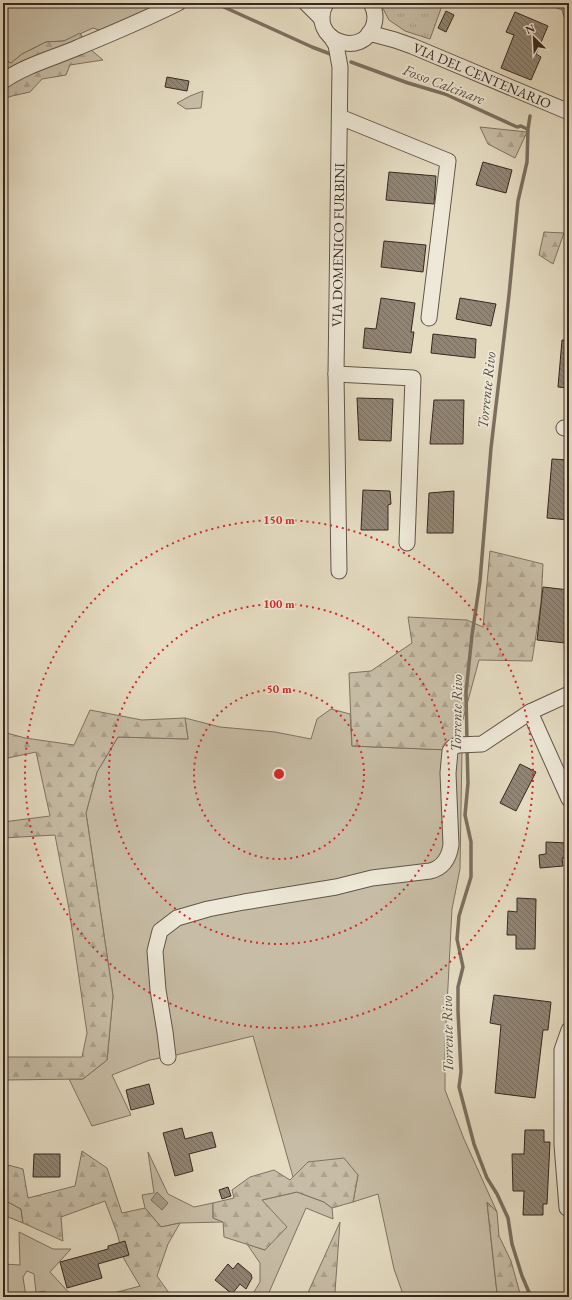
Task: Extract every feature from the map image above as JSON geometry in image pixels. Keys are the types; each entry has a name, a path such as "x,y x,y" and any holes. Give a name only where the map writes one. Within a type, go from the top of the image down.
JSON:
{"street":[{"path":"3,81 35,64 80,47 178,3"},
{"path":"306,3 322,19"},
{"path":"326,3 322,13 323,26 336,45 340,67"},
{"name":"VIA DEL CENTENARIO","path":"373,7 375,19 370,33 412,46 569,112"},
{"name":"VIA DEL CENTENARIO","path":"373,7 395,40"},
{"path":"331,37 336,41 348,44 360,41 370,33"},
{"path":"340,67 348,44"},
{"name":"VIA DOMENICO FURBINI","path":"339,571 336,374 340,67"},
{"path":"340,117 448,161 429,318"},
{"path":"336,374 413,378 407,543"},
{"path":"168,1057 158,990 155,951 160,931 177,918 208,909 336,887 372,878 437,869 449,855 451,845 448,773 450,751 453,747 459,744 478,744 530,712 569,694"},
{"path":"530,712 569,799"},
{"path":"567,1208 562,1050 569,1030"}],"green space":[{"path":"3,3 171,3 102,31 93,28 64,41 46,42 22,54 11,63 3,60"},
{"path":"380,3 443,3 430,39 405,31 389,20"},
{"path":"543,3 565,3 562,10"},
{"path":"565,3 569,3 569,20 564,17 562,10"},
{"path":"80,33 90,49 103,60 70,65 66,75 42,79 30,92 3,99 3,60 11,63 22,54 46,42 64,41"},
{"path":"203,91 201,108 186,109 177,103 190,96"},
{"path":"480,127 527,132 515,158 488,144"},
{"path":"544,232 564,233 553,264 539,255"},
{"path":"490,551 543,564 541,603 532,661 479,660 459,734 449,750 352,746 349,673 371,671 412,643 408,617 467,620 483,627"},
{"path":"331,709 350,714 352,746 449,750 459,734 462,750 460,869 452,909 445,1044 445,1090 464,1139 497,1212 487,1203 497,1293 493,1297 404,1297 394,1269 378,1194 353,1202 358,1175 308,1162 293,1177 253,1036 150,1060 112,1075 131,1115 92,1126 69,1079 83,1079 107,1060 113,996 86,813 97,772 118,737 188,739 185,718 220,727 275,732 311,739 317,719"},
{"path":"90,710 142,720 185,718 188,739 118,737 97,772 86,813 113,996 107,1060 83,1079 3,1080 3,1057 82,1057 87,1033 69,909 55,835 3,838 3,822 50,816 36,752 3,759 3,732 25,738 74,745"},
{"path":"82,1151 107,1168 122,1213 145,1208 161,1227 180,1223 168,1244 157,1276 169,1293 199,1297 99,1297 140,1286 124,1259 117,1233 105,1201 61,1217 63,1241 23,1223 21,1209 4,1200 8,1165 23,1169 28,1198 75,1186"},
{"path":"148,1152 168,1194 194,1207 213,1203 213,1218 224,1222 180,1223 161,1227 145,1208 142,1195 154,1193"},
{"path":"344,1158 358,1175 353,1202 332,1208 324,1202 297,1192 262,1200 287,1227 265,1250 224,1237 223,1222 213,1218 213,1203 234,1198 232,1190 250,1177 274,1170 290,1180 308,1162"},
{"path":"297,1192 324,1202 332,1208 333,1219 306,1208 267,1297 251,1297 260,1282 260,1263 247,1244 265,1250 262,1200"},
{"path":"4,1200 21,1209 23,1223 3,1215"},
{"path":"487,1202 497,1212 499,1236 511,1261 521,1297 493,1297 497,1293"},
{"path":"340,1222 335,1292 331,1297 306,1297"},
{"path":"19,1232 53,1249 71,1249 50,1272 73,1297 52,1297 44,1291 36,1293 34,1274 27,1271 23,1277 26,1297 3,1297 3,1264 20,1265"}],"shaded area":[{"path":"157,1192 168,1203 162,1210 151,1200"}],"building":[{"path":"446,11 454,15 446,32 438,28"},
{"path":"515,12 548,26 536,54 541,57 531,80 501,68 514,35 506,32"},
{"path":"167,77 189,81 187,91 165,87"},
{"path":"483,162 512,170 506,193 476,185"},
{"path":"389,172 436,176 434,204 386,200"},
{"path":"384,241 426,245 423,272 381,267"},
{"path":"381,298 415,303 411,332 414,332 411,353 363,348 365,328 376,329"},
{"path":"460,298 496,304 491,326 456,319"},
{"path":"433,334 476,339 475,358 431,353"},
{"path":"562,340 569,340 569,388 558,387"},
{"path":"357,398 393,399 391,441 359,440"},
{"path":"434,400 464,400 463,444 430,444"},
{"path":"552,459 569,460 569,520 547,518"},
{"path":"363,490 390,491 391,504 388,505 388,530 361,530"},
{"path":"454,491 453,533 427,533 429,493"},
{"path":"543,587 569,590 569,606 565,643 537,640"},
{"path":"520,764 536,772 516,811 500,803"},
{"path":"546,842 568,843 567,858 562,858 563,866 540,868 539,855 546,854"},
{"path":"517,898 536,899 535,949 516,949 516,935 507,935 508,911 517,912"},
{"path":"494,995 551,1002 548,1030 543,1030 535,1098 495,1093 501,1025 490,1023"},
{"path":"149,1084 154,1104 131,1110 126,1090"},
{"path":"182,1128 185,1139 212,1132 216,1147 189,1154 193,1171 175,1176 163,1133"},
{"path":"525,1130 544,1130 544,1142 550,1142 547,1204 543,1204 543,1215 523,1215 524,1191 513,1191 512,1154 524,1154"},
{"path":"34,1154 60,1154 60,1177 33,1177"},
{"path":"228,1187 231,1196 222,1199 219,1190"},
{"path":"125,1241 129,1255 98,1264 102,1278 67,1288 60,1262 108,1249 108,1246"},
{"path":"238,1263 251,1274 252,1278 246,1289 240,1284 232,1294 215,1280 228,1264 233,1269"}],"waterway":[{"name":"Fosso Calcinare","path":"215,3 333,55"},
{"name":"Torrente Rivo","path":"567,13 569,5"},
{"name":"Fosso Calcinare","path":"351,62 408,83 445,94 517,127 521,126 528,129"},
{"name":"Torrente Rivo","path":"467,741 466,692 480,581 491,448 509,295 518,201 527,162 530,116"},
{"name":"Torrente Rivo","path":"467,747 468,783 465,815 471,842 471,877 459,916 457,939 463,967 458,987 461,1072 459,1087 474,1144 487,1178 497,1194 508,1218 512,1244 522,1276 531,1297"},
{"path":"555,1297 569,1293"}]}
